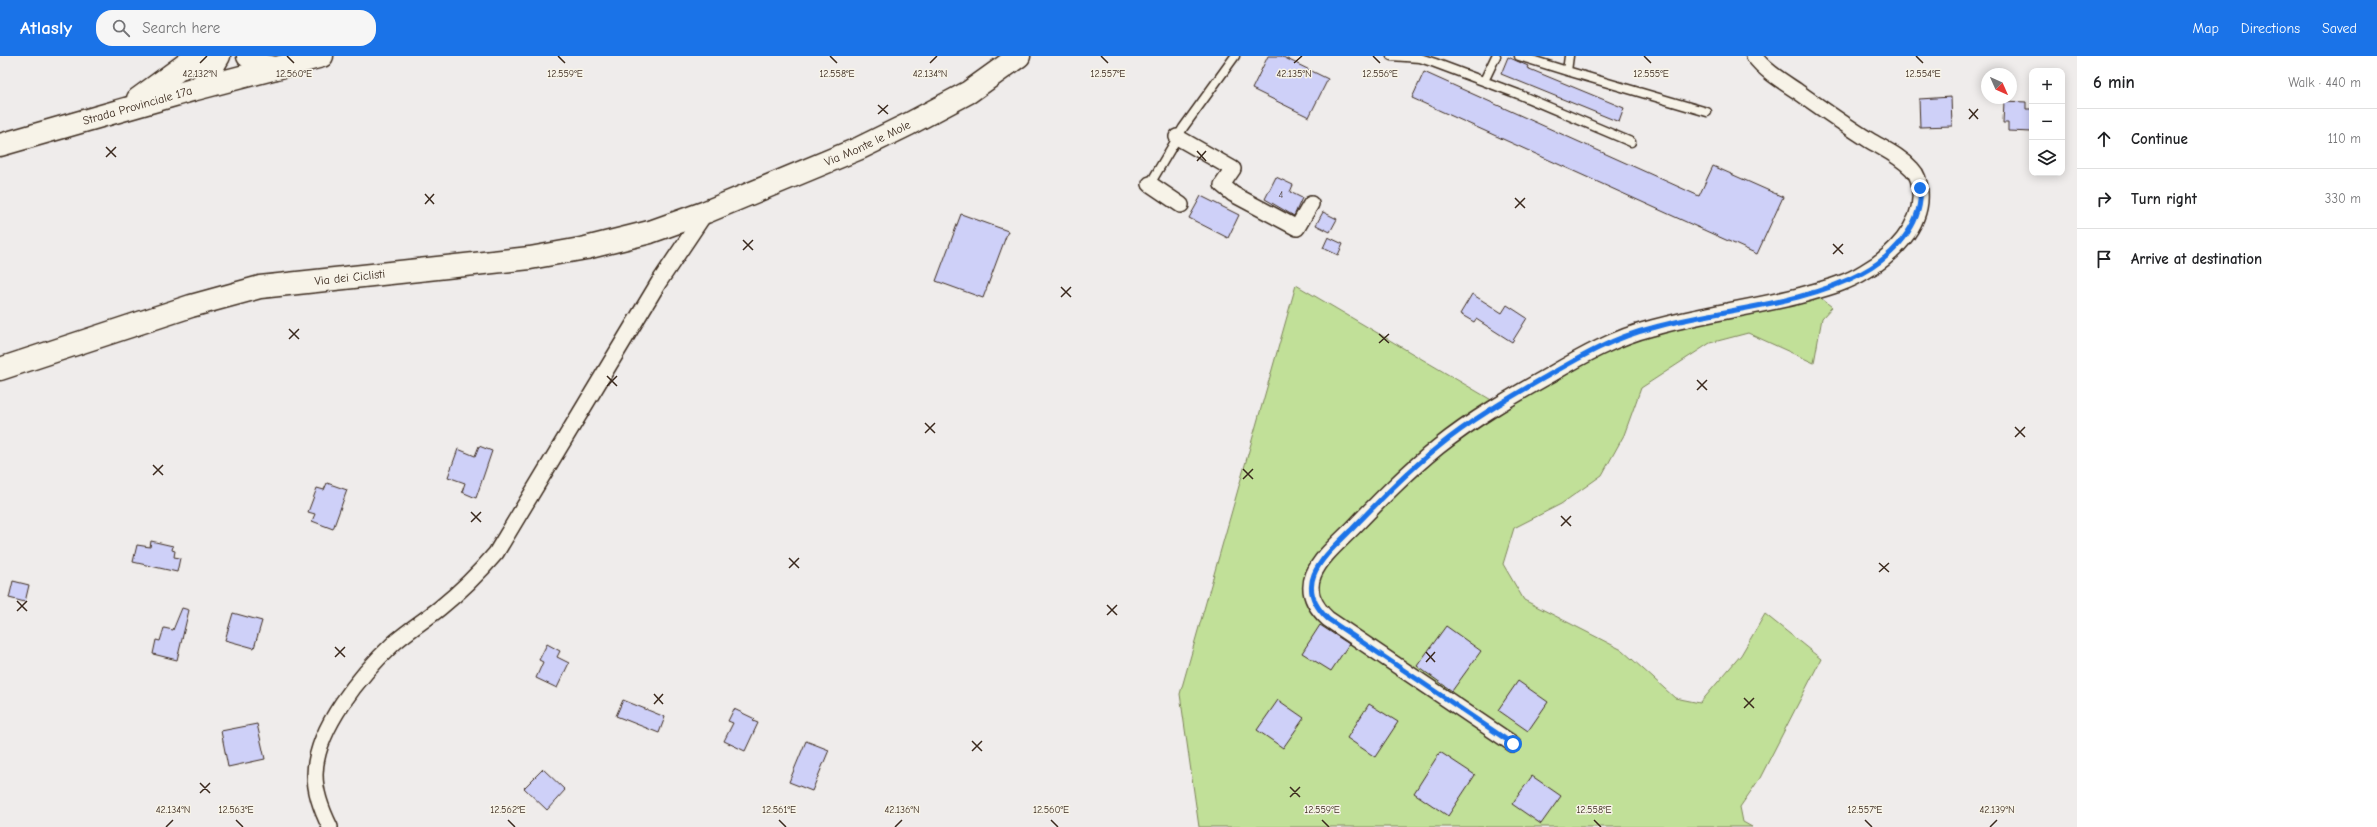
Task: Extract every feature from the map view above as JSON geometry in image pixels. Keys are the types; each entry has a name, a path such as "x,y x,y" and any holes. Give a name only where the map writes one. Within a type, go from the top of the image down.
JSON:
{"street":[{"path":"198,56 194,74 199,88"},
{"path":"125,109 198,56"},
{"path":"199,88 219,56"},
{"path":"248,56 261,65 276,68"},
{"name":"Strada Provinciale 17a","path":"0,145 199,88 322,56"},
{"name":"Via Monte le Mole","path":"706,212 860,148 922,118 991,78 1020,56"},
{"path":"1513,744 1328,619 1313,601 1310,590 1311,579 1321,562 1342,538 1437,448 1485,413 1561,368 1607,344 1643,330 1770,303 1831,287 1864,273 1884,258 1899,243 1911,227 1919,208 1920,192 1916,174 1896,156 1848,127 1771,73 1754,56"},
{"path":"1177,137 1233,169 1222,185 1233,194 1297,228 1311,204"},
{"path":"1150,184 1181,205"},
{"path":"330,827 319,801 315,776 318,756 335,715 357,684 381,656 404,634 466,586 496,553 659,282 706,212"},
{"name":"Via dei Ciclisti","path":"0,369 191,306 260,287 298,281 468,266 563,253 631,238 706,212"}],"lane":[{"path":"1150,184 1177,137 1236,56"},
{"path":"1391,56 1427,60 1484,81 1631,142"},
{"path":"1484,81 1496,56"},
{"path":"1519,56 1706,112"},
{"path":"1567,71 1569,56"}],"green space":[{"path":"1296,285 1505,408 1582,361 1641,335 1817,295 1832,307 1822,318 1814,363 1748,333 1710,343 1641,388 1624,435 1602,475 1561,504 1514,528 1503,564 1524,600 1622,650 1675,698 1700,703 1741,655 1765,614 1821,659 1760,778 1740,807 1743,822 1752,827 1199,827 1180,694"}],"building":[{"path":"1268,56 1281,56 1328,79 1309,117 1252,89"},
{"path":"1508,57 1528,66 1527,68 1624,108 1619,122 1501,74"},
{"path":"1424,72 1699,196 1713,166 1783,197 1757,254 1412,98"},
{"path":"1951,97 1952,126 1920,127 1919,99"},
{"path":"2017,102 2026,102 2026,109 2029,109 2029,132 2008,131 2008,123 2003,123 2004,104 2017,104"},
{"path":"1276,177 1293,185 1290,192 1302,198 1294,216 1265,199"},
{"path":"1201,196 1239,215 1228,238 1189,218"},
{"path":"1323,212 1337,219 1330,232 1316,225"},
{"path":"961,214 1008,231 983,298 936,281"},
{"path":"1328,237 1343,244 1338,255 1323,248"},
{"path":"1472,294 1502,313 1507,305 1527,318 1512,342 1476,319 1474,322 1460,314"},
{"path":"479,446 492,451 476,498 462,492 465,483 448,477 458,449 475,456"},
{"path":"327,483 347,490 333,529 312,521 315,514 308,512 317,488 324,490"},
{"path":"151,541 173,546 172,550 175,551 174,557 180,558 177,572 133,562 137,545 150,547"},
{"path":"13,581 29,585 25,602 9,598"},
{"path":"182,608 189,610 177,660 153,654 156,640 160,641 164,628 173,630"},
{"path":"233,613 262,621 254,648 225,640"},
{"path":"1320,625 1349,644 1331,671 1302,653"},
{"path":"1446,626 1481,651 1452,691 1417,666"},
{"path":"547,644 560,651 557,657 569,663 557,688 536,678 543,662 539,660"},
{"path":"1518,681 1548,702 1528,731 1498,710"},
{"path":"623,700 665,717 659,733 616,716"},
{"path":"1278,700 1304,718 1283,748 1257,730"},
{"path":"1369,704 1398,722 1375,757 1347,738"},
{"path":"734,709 755,719 753,721 758,723 745,751 724,741 733,723 728,721"},
{"path":"257,724 265,759 228,767 221,731"},
{"path":"806,741 829,750 812,791 789,782"},
{"path":"1440,752 1475,775 1448,816 1414,793"},
{"path":"543,769 565,790 547,810 524,788"},
{"path":"1532,776 1561,796 1541,824 1512,804"}],"route":[{"path":"1513,744 1339,628 1328,619 1315,605 1310,595 1311,579 1321,562 1342,538 1404,477 1452,436 1499,404 1572,362 1607,344 1643,330 1665,324 1716,315 1782,300 1831,287 1864,273 1888,255 1908,232 1919,208 1921,197 1920,188"}]}
